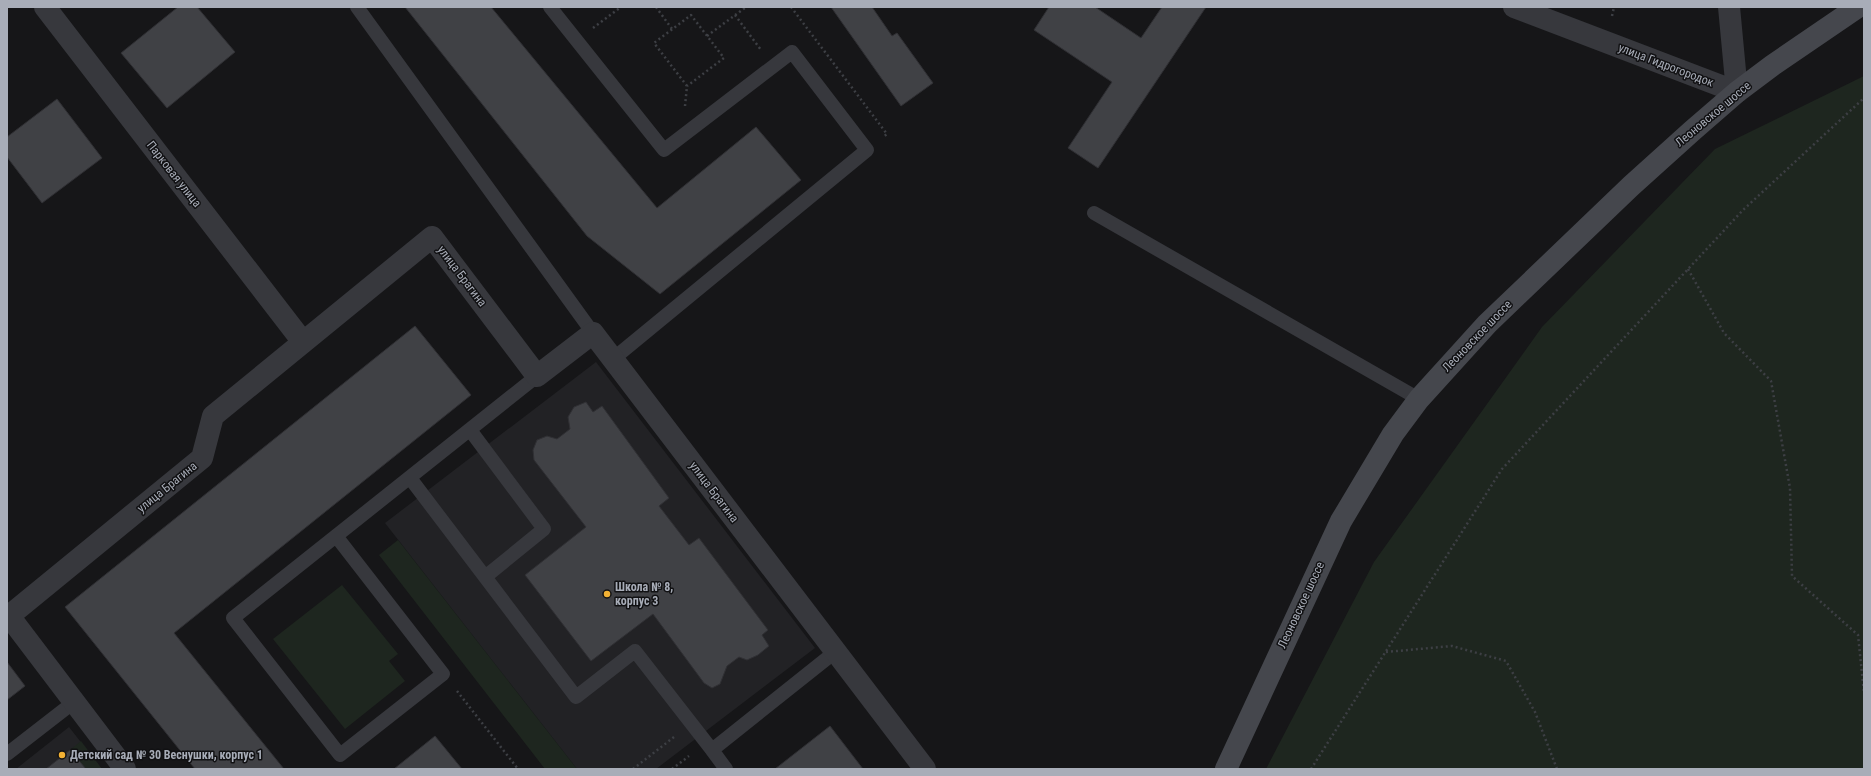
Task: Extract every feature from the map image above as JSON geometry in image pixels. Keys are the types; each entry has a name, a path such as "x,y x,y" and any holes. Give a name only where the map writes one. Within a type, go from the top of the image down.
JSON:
{"main road":[{"name":"Леоновское шоссе","path":"1226,769 1341,521 1389,440 1419,399 1487,324 1631,186 1737,92 1772,65 1858,7"}],"street":[{"name":"Парковая улица","path":"45,7 303,342"},
{"name":"улица Гидрогородок","path":"1516,7 1737,92"},
{"path":"1729,7 1737,92"},
{"name":"улица Брагина","path":"125,769 8,615 202,458 213,416 432,237 537,376"},
{"name":"улица Брагина","path":"592,333 925,769"},
{"path":"537,376 592,333"}],"lane":[{"path":"356,7 592,333"},
{"path":"550,7 664,150 792,52 867,150 613,359"},
{"path":"1094,213 1419,399"},
{"path":"336,536 443,674 340,755 233,618 336,536 410,478 537,376"},
{"path":"470,430 544,529 485,577"},
{"path":"410,478 576,697 635,651 726,769"},
{"path":"712,750 835,652"},
{"path":"7,754 74,702"}],"path":[{"path":"577,41 621,7"},
{"path":"656,7 672,29"},
{"path":"707,36 746,7"},
{"path":"791,7 888,134 867,150"},
{"path":"691,15 707,36 724,58 687,86 654,43 691,15"},
{"path":"735,15 774,66"},
{"path":"1311,769 1502,469 1743,210 1864,98"},
{"path":"1688,270 1724,333 1771,381 1790,488 1792,576 1858,635 1864,693"},
{"path":"1386,652 1452,646 1506,661 1535,712 1557,769"},
{"path":"443,674 518,769"},
{"path":"633,769 691,724"}],"shaded area":[{"path":"1864,76 1864,769 1266,769 1374,562 1542,327 1715,149"},
{"name":"Школа № 8, корпус 3","path":"596,362 815,648 656,769 577,769 385,523"},
{"path":"398,540 577,769 545,769 379,555"},
{"path":"342,585 398,654 389,661 405,681 345,729 273,639"},
{"name":"Детский сад № 30 Веснушки, корпус 1","path":"69,727 102,769 16,769"},
{"path":"81,741 102,769 86,769 70,750"}],"building":[{"path":"178,7 197,7 235,52 167,108 121,53"},
{"path":"405,7 491,7 657,208 756,127 801,180 660,294 587,236"},
{"path":"831,7 872,7 892,36 897,33 933,83 901,106"},
{"path":"1049,7 1095,7 1141,38 1162,7 1206,7 1098,168 1068,148 1112,82 1034,30"},
{"path":"57,99 102,158 42,203 7,157 7,137"},
{"path":"415,326 471,395 174,633 284,769 195,769 65,607"},
{"path":"586,402 593,412 602,406 669,498 659,506 689,545 699,538 768,630 762,635 769,646 758,655 747,660 739,657 727,666 720,684 712,688 704,683 653,614 591,661 525,575 586,527 534,460 533,450 537,440 547,436 557,439 570,429 568,417 574,407"},
{"path":"7,662 25,686 7,700"},
{"path":"830,726 863,769 775,769"},
{"path":"435,736 462,769 394,769"},
{"path":"70,750 86,769 46,769"}],"place":[{"name":"Школа № 8, корпус 3","path":"607,594"},
{"name":"Детский сад № 30 Веснушки, корпус 1","path":"62,755"}]}
